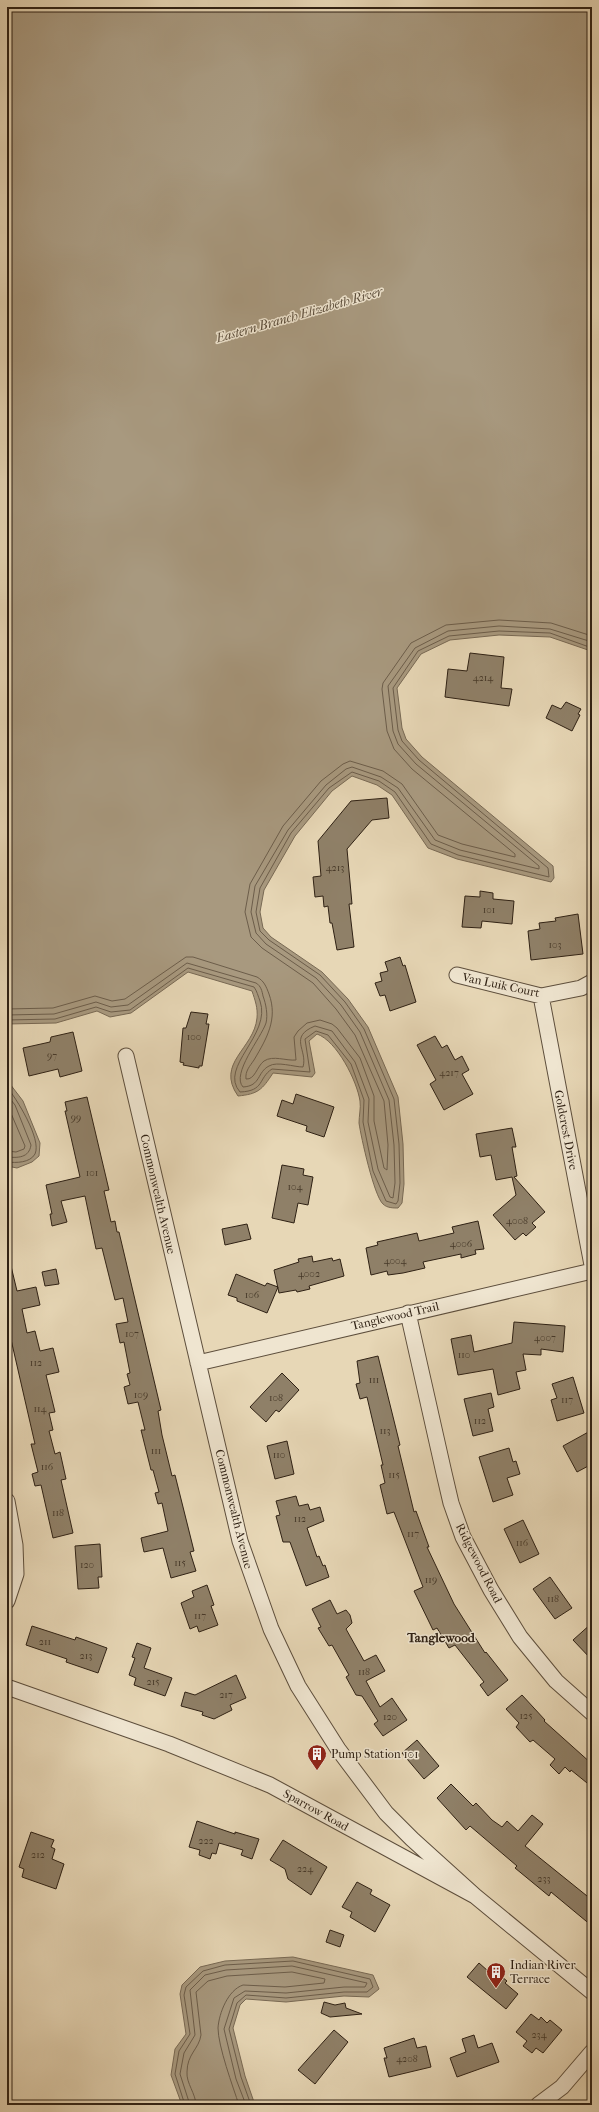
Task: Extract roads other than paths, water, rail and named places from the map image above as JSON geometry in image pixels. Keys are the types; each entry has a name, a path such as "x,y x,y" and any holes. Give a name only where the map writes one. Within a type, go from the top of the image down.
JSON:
{"street":[{"name":"Van Luik Court","path":"457,975 541,996 581,988 592,982"},
{"name":"Goldcrest Drive","path":"541,996 592,1265"},
{"name":"Commonwealth Avenue","path":"126,1056 244,1554 271,1629 298,1686 338,1749 386,1813 412,1839 475,1896"},
{"name":"Tanglewood Trail","path":"198,1363 592,1271"},
{"name":"Ridgewood Road","path":"408,1313 451,1503 464,1537 491,1590 520,1637 556,1681 592,1714"},
{"path":"7,1501 15,1545 16,1574 7,1601"},
{"name":"Sparrow Road","path":"7,1687 169,1744 270,1785 475,1896 592,1992"},
{"path":"538,2105 562,2087 592,2052"}],"water":[{"name":"Eastern Branch Elizabeth River","path":"7,7 592,7 592,654 588,650 550,637 499,635 450,640 421,654 397,688 402,728 406,739 422,757 553,866 554,878 551,882 457,859 428,848 392,795 377,785 352,776 332,791 295,836 264,890 260,912 263,928 271,937 322,972 348,999 368,1027 398,1097 403,1144 404,1184 402,1203 398,1208 386,1206 379,1199 368,1166 360,1130 360,1104 355,1083 339,1053 324,1038 317,1034 309,1041 315,1073 312,1077 273,1073 259,1090 250,1094 238,1096 232,1084 231,1074 233,1065 250,1039 257,1018 256,1004 252,991 188,972 131,1013 110,1017 97,1011 56,1023 7,1024"},
{"path":"7,1080 23,1101 40,1143 39,1156 32,1162 17,1168 7,1166"},
{"path":"293,1957 373,1975 379,1989 369,1997 344,1996 286,2002 246,1999 240,2005 233,2028 245,2076 255,2105 182,2105 171,2075 175,2049 186,2034 180,1994 182,1985 200,1967 225,1961"}],"place":[{"name":"Pump Station 101","path":"317,1771"},
{"name":"Indian River Terrace","path":"496,1989"}],"district":[{"name":"Tanglewood","path":"441,1637"}]}
